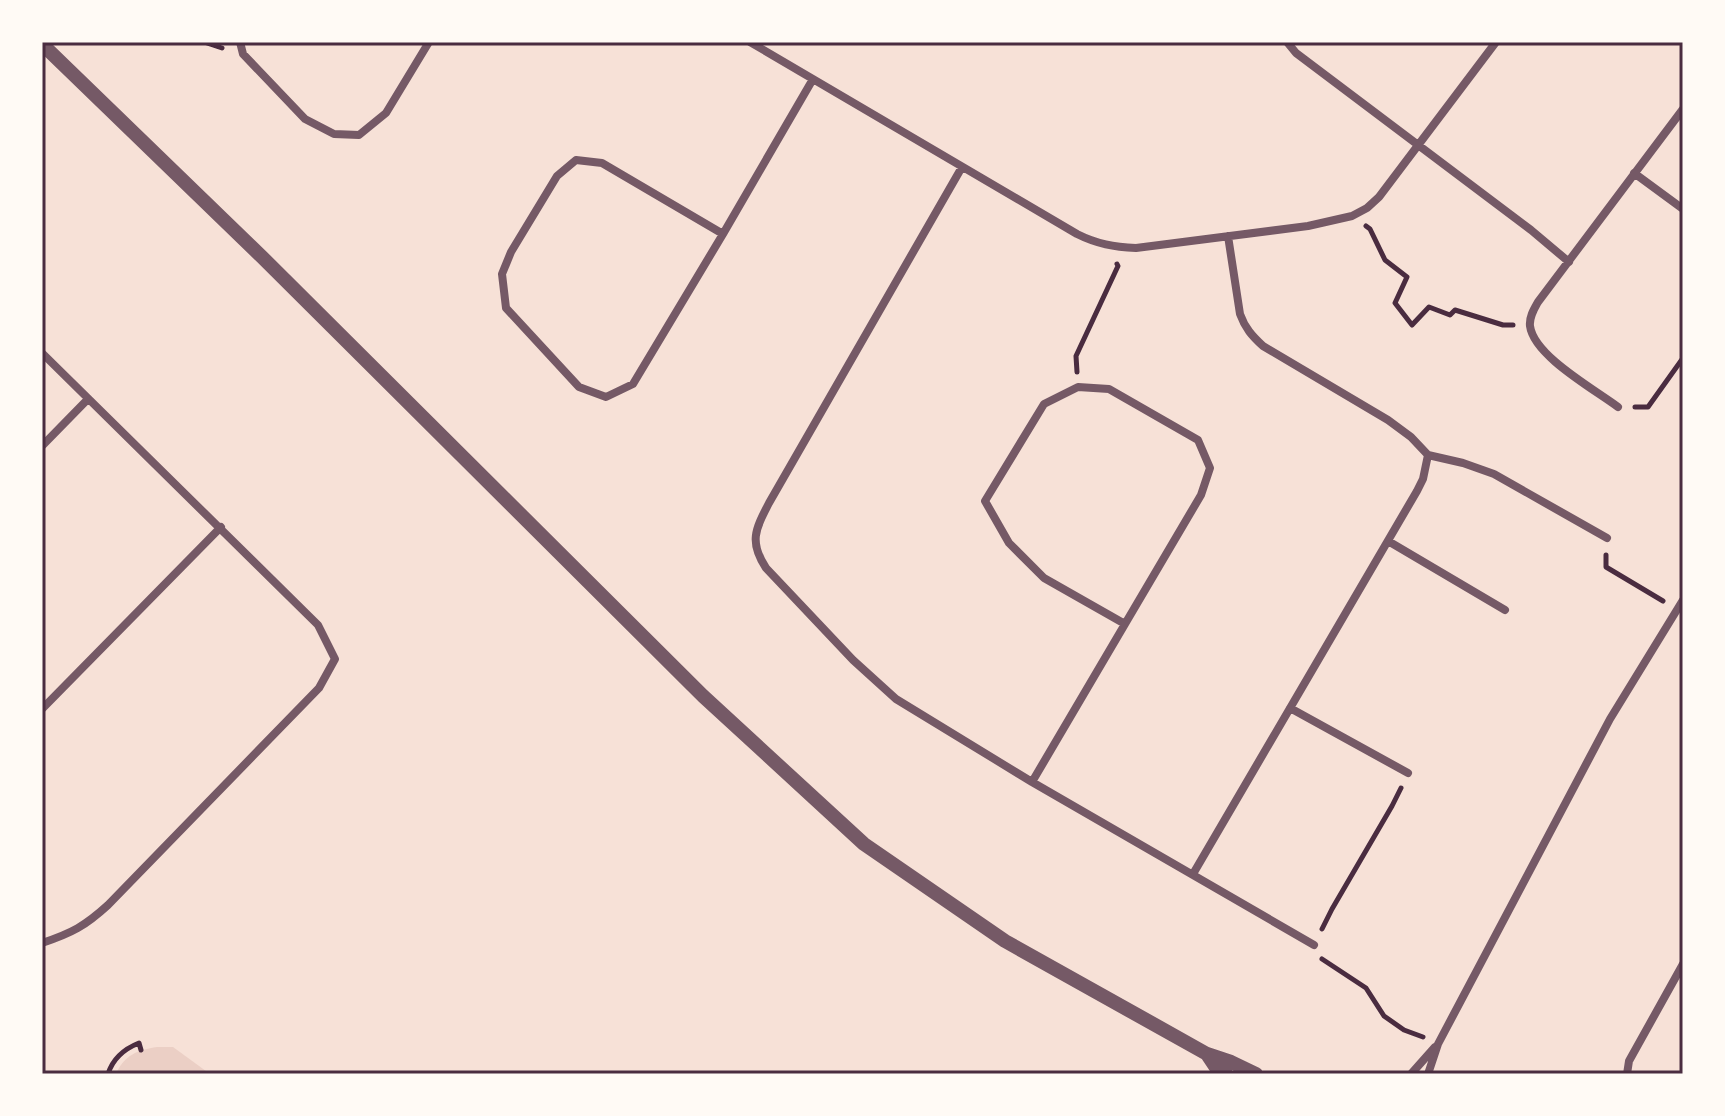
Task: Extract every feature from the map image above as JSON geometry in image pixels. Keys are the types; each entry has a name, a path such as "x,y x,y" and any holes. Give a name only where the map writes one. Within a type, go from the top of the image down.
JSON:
{"street":[{"path":"240,42 243,54 305,119 334,134 359,135 386,113 429,42"},
{"path":"750,42 1077,234 1114,247 1136,248 1308,226 1352,216 1367,208 1379,197 1496,42"},
{"path":"1287,42 1296,53 1569,262"},
{"path":"42,44 262,257 703,696 864,844 1005,941 1207,1054 1256,1074"},
{"path":"723,234 602,163 576,160 557,176 511,252 502,274 506,308 579,387 606,397 633,384 723,234 799,107 813,79"},
{"path":"1618,407 1547,357 1535,340 1530,325 1532,314 1683,109"},
{"path":"962,167 769,503 757,531 756,553 766,568 896,699 1032,782 1314,945"},
{"path":"1634,173 1683,209"},
{"path":"1228,236 1240,314 1244,325 1263,346 1388,420 1428,455 1494,474 1607,538"},
{"path":"42,353 318,625 335,659 319,688 108,905 69,934 42,943"},
{"path":"1032,782 1201,495 1210,468 1198,440 1109,389 1078,387 1044,404 985,501 1009,543 1044,578 1125,624"},
{"path":"42,446 88,399"},
{"path":"1193,874 1423,479 1428,455"},
{"path":"42,709 221,527"},
{"path":"1388,541 1505,610"},
{"path":"1428,1074 1438,1044 1610,719 1683,600"},
{"path":"1290,708 1408,773"},
{"path":"1627,1074 1629,1061 1683,964"},
{"path":"1411,1074 1438,1044"},
{"path":"1207,1054 1215,1066 1226,1074"}],"path":[{"path":"1352,216 1370,229 1385,260 1407,277 1395,303 1412,325 1429,307 1450,315 1455,310 1503,325 1530,325"},
{"path":"1078,387 1076,356 1118,266 1114,247"},
{"path":"1618,407 1648,407 1683,358"},
{"path":"1607,538 1606,567 1676,610"},
{"path":"1408,773 1314,945 1322,960 1366,988 1384,1016 1404,1030 1438,1044"},
{"path":"108,1074 112,1063 129,1047 139,1043 141,1050"}],"shaded area":[{"path":"157,1047 173,1047 210,1074 116,1074 132,1054"}]}
